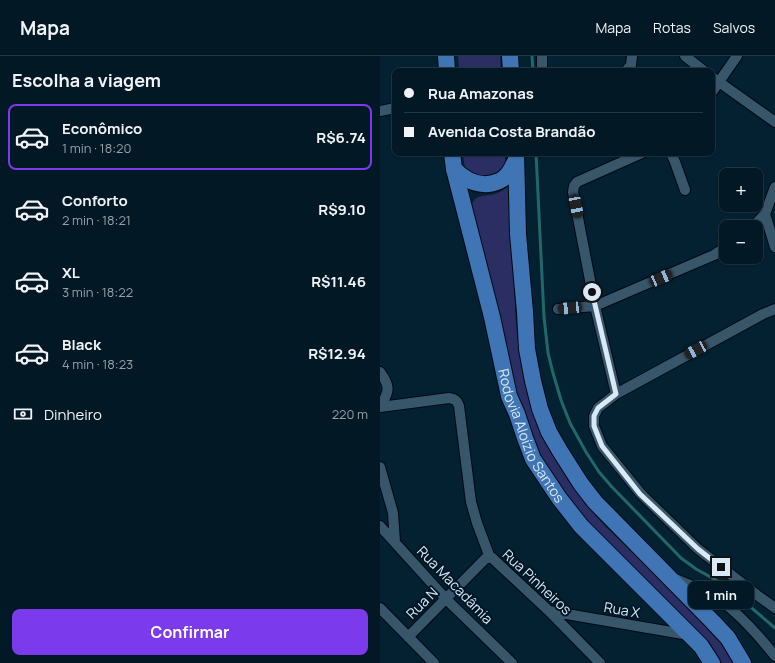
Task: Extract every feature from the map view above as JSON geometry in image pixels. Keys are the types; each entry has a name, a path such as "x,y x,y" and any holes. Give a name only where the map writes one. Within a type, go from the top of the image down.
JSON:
{"main road":[{"path":"446,56 446,68"},
{"path":"510,56 511,68"},
{"path":"453,161 461,176 470,181 483,185 494,184 504,178 510,170 516,156"},
{"name":"Rodovia Aloízio Santos","path":"516,156 518,234 527,349 540,409 549,432 581,484 595,502 728,638 743,663"},
{"name":"Rodovia Aloízio Santos","path":"453,161 492,317 509,396 533,459 558,498 581,526 701,646 711,663"}],"street":[{"path":"542,56 542,68"},
{"path":"630,64 638,56"},
{"path":"685,56 700,68"},
{"path":"736,56 715,80 775,122"},
{"path":"380,111 392,109"},
{"path":"616,394 595,306 573,192 574,186 577,182 635,156"},
{"path":"672,156 685,190"},
{"path":"759,220 765,214 775,187"},
{"path":"765,214 775,247"},
{"path":"558,309 595,306 719,252"},
{"path":"775,309 763,314 616,394 598,408 594,416 594,426 602,446 640,494 698,549 756,595 775,608"},
{"path":"380,372 387,382 388,389 380,406"},
{"name":"Rua Pinheiros","path":"380,406 449,398 454,398 457,401 459,406 471,502 477,524 489,555 600,663"},
{"path":"380,467 393,513 395,542"},
{"name":"Rua Macadâmia","path":"380,526 446,599 512,663"},
{"name":"Rua N","path":"408,637 489,555"},
{"path":"670,577 700,589 736,612 775,656"},
{"path":"380,608 434,663"},
{"name":"Rua X","path":"549,612 690,635"}],"shaded area":[{"path":"458,56 500,56 501,68 459,68"},
{"path":"463,156 505,156 505,162 501,172 483,179 467,170 464,164"},
{"path":"509,186 516,324 519,347 523,370 536,415 554,457 566,478 589,509 712,629 737,663 722,663 712,648 597,536 546,471 520,412 471,206 478,197 495,194"}],"waterway":[{"path":"532,56 533,68"},
{"path":"536,156 544,317 548,353 561,400 570,423 599,472 681,558 733,592 775,628"}],"route":[{"path":"592,292 616,394 598,408 594,416 594,426 602,446 640,494 698,549 721,567"}]}
